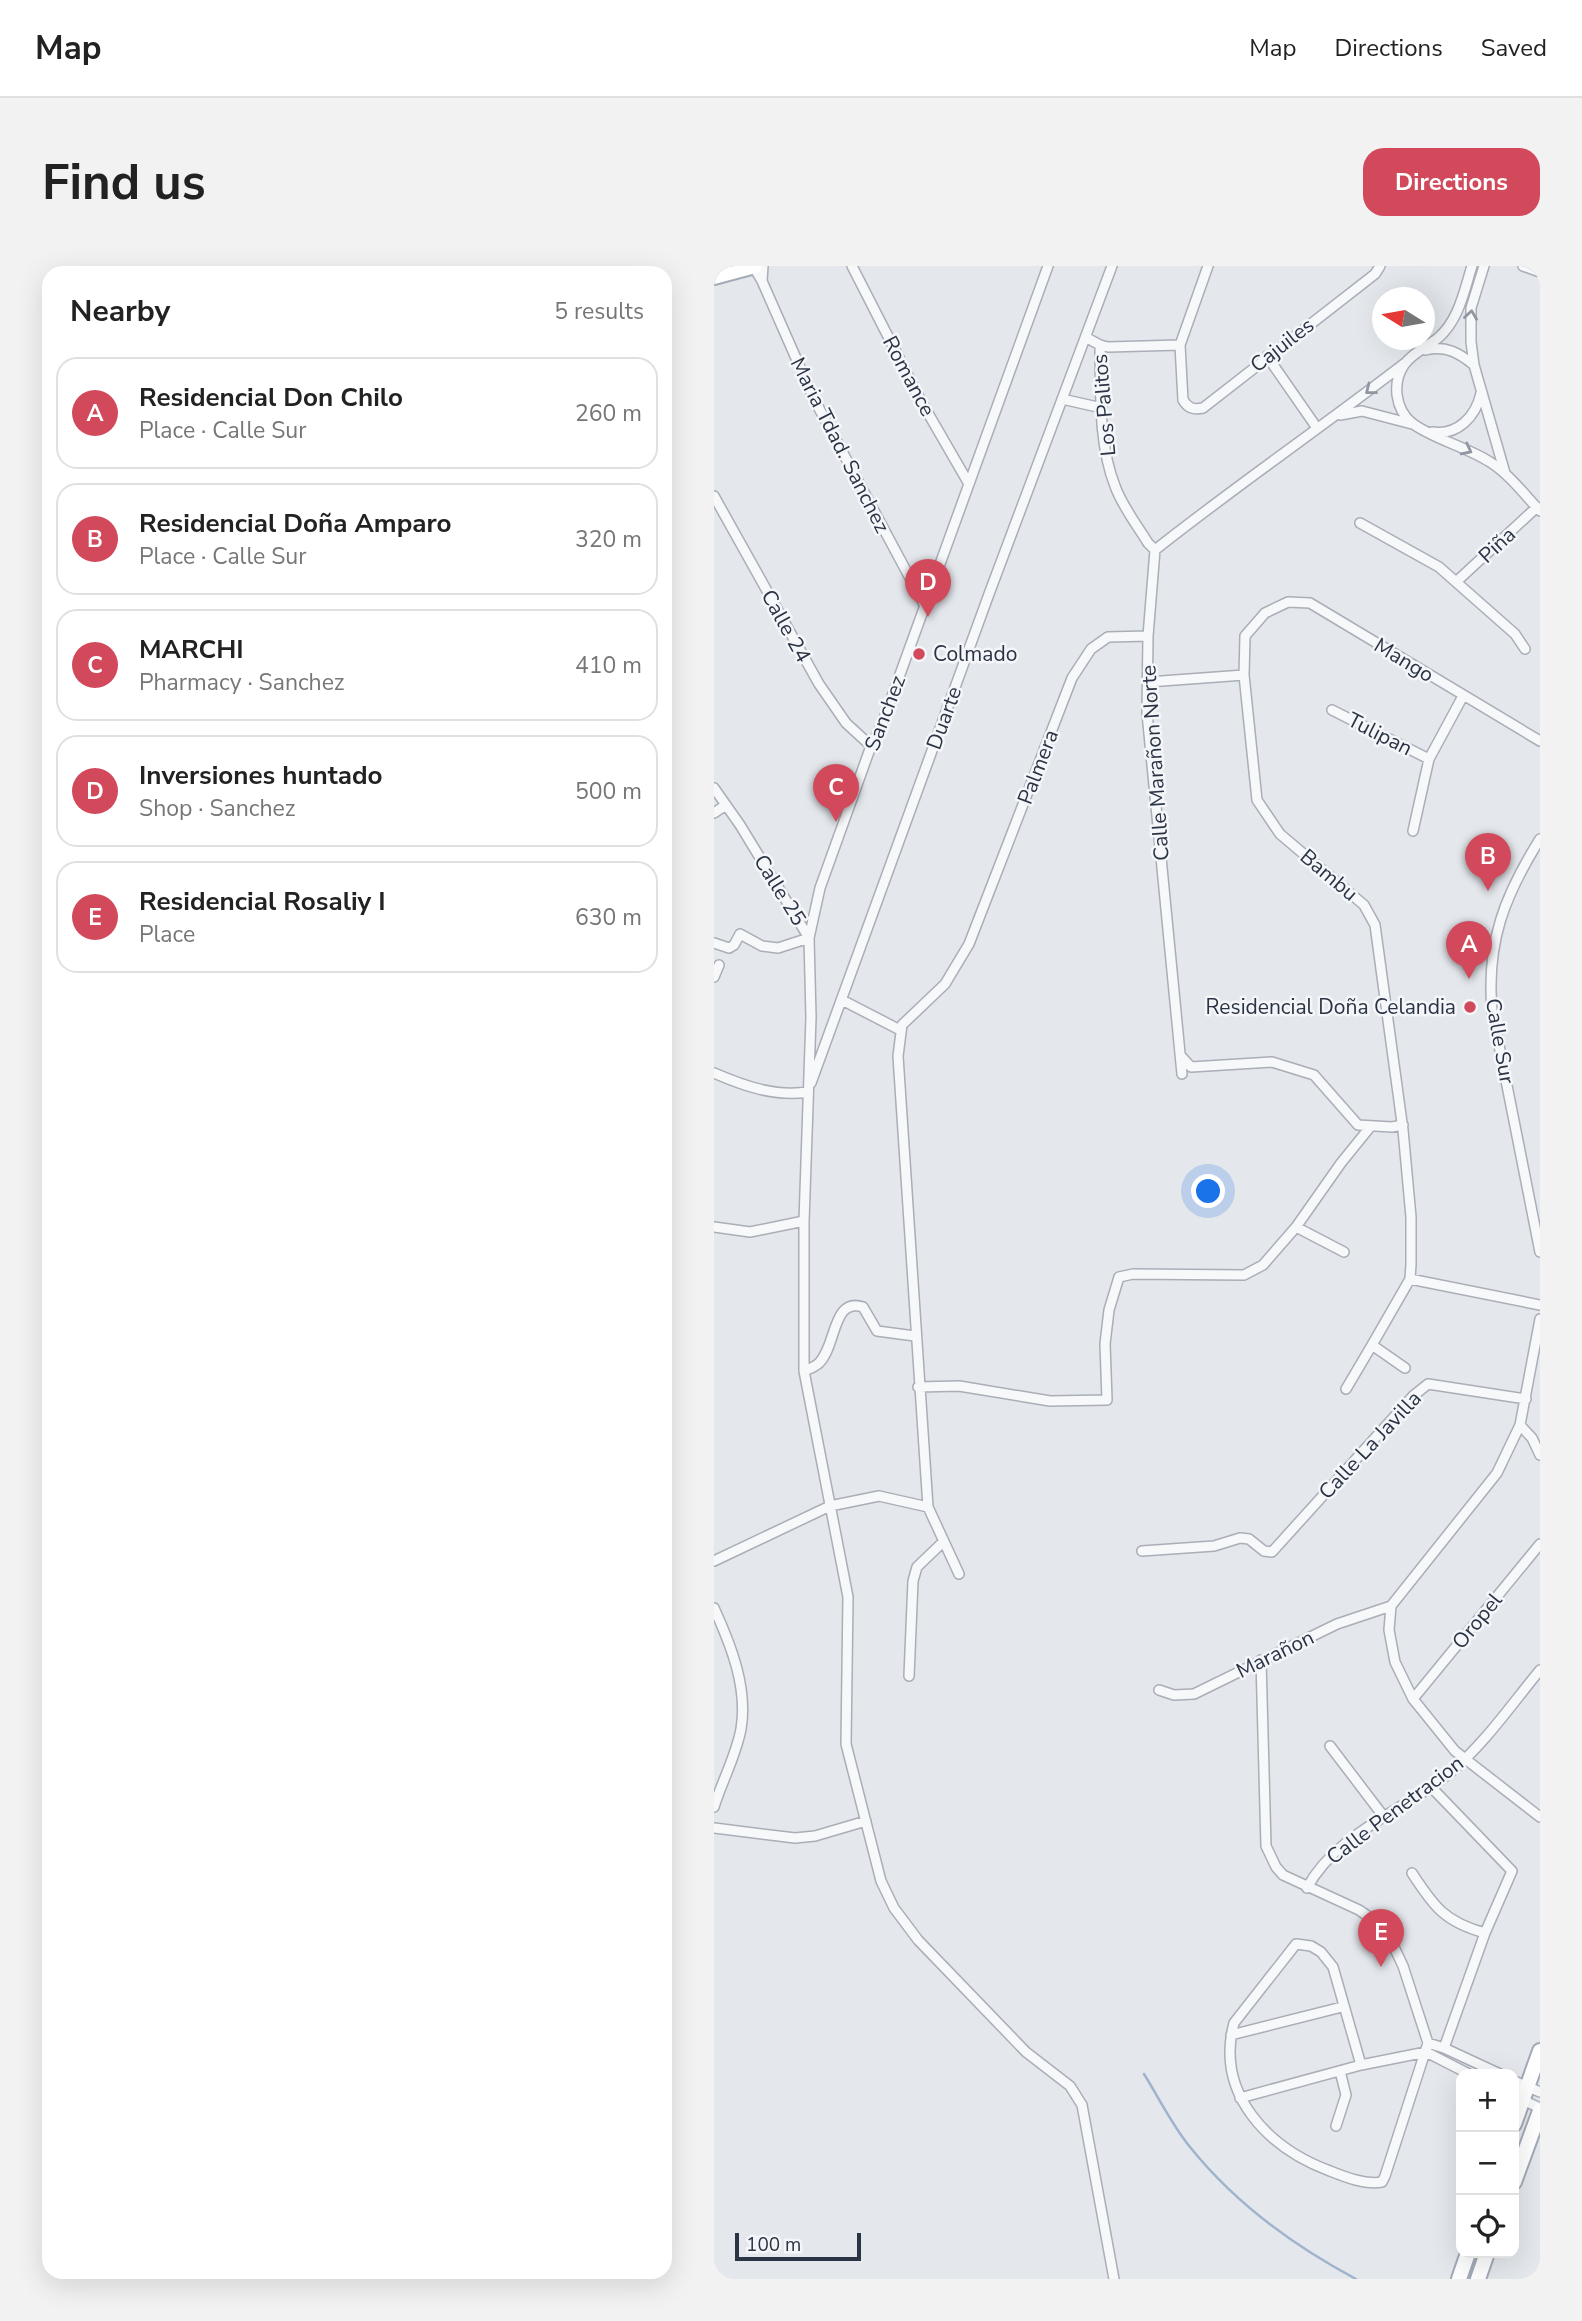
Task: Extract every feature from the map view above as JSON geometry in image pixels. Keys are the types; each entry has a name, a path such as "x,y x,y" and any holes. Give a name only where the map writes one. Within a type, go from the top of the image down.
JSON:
{"main road":[{"path":"714,277 754,266"},
{"path":"1523,2091 1540,2051"},
{"path":"1519,2168 1540,2110"},
{"path":"1459,2279 1466,2258"},
{"path":"1478,2279 1485,2258"}],"street":[{"name":"Maria Tdad. Sanchez","path":"754,266 814,399 925,606"},
{"path":"762,281 763,266"},
{"name":"Romance","path":"852,266 921,401 969,484"},
{"name":"Sanchez","path":"1048,266 820,888 809,938 811,1017 804,1222 804,1371 848,1597 846,1744 880,1881 918,1940 1026,2052 1070,2086 1082,2105 1114,2279"},
{"name":"Duarte","path":"808,1092 1112,266"},
{"path":"1100,345 1180,345 1208,266"},
{"name":"Cajuiles","path":"1180,345 1183,400 1187,407 1195,410 1203,408 1375,274 1380,266"},
{"path":"1155,550 1439,337 1452,323 1459,308 1472,266"},
{"path":"1484,266 1471,308 1470,335 1474,365 1505,473"},
{"path":"1523,266 1540,272"},
{"name":"Los Palitos","path":"1087,338 1100,345 1107,458 1115,488 1155,550"},
{"path":"1419,351 1444,348 1458,352 1474,365"},
{"path":"1267,356 1317,428"},
{"path":"1405,363 1398,376 1396,389 1398,403 1413,424"},
{"path":"1427,431 1439,433 1464,424 1473,415 1482,389"},
{"path":"1062,399 1102,408"},
{"path":"1335,417 1362,411 1413,424 1476,454 1505,473 1539,509"},
{"name":"Calle 24","path":"714,496 819,684 846,723 871,746"},
{"name":"Piña","path":"1456,582 1539,509"},
{"path":"1360,523 1439,567 1515,634 1525,649"},
{"name":"Calle Marañon Norte","path":"1155,550 1147,636 1147,713 1182,1074"},
{"name":"Mango","path":"1265,613 1288,602 1310,603 1540,741"},
{"name":"Bambu","path":"1265,613 1245,636 1244,675 1257,800 1280,834 1364,905 1374,925 1403,1125 1410,1217 1410,1279"},
{"name":"Palmera","path":"900,1030 906,1019 945,984 969,944 1072,678 1091,649 1108,637 1147,636"},
{"path":"1148,682 1244,675"},
{"path":"1413,831 1429,759 1463,696"},
{"name":"Tulipan","path":"1332,710 1429,759"},
{"name":"Calle 25","path":"714,788 809,938 778,948 762,946 740,934 729,948 714,943"},
{"path":"714,813 726,805"},
{"name":"Calle Sur","path":"1540,839 1508,894 1492,951 1490,981 1492,1010 1540,1252"},
{"path":"714,977 719,965"},
{"path":"842,1000 900,1030 898,1056 928,1507 942,1543 959,1574"},
{"path":"1180,1055 1191,1067 1272,1062 1314,1074 1358,1125 1403,1125"},
{"path":"714,1073 734,1082 777,1094 808,1092"},
{"path":"918,1387 958,1387 1051,1401 1107,1400 1105,1344 1109,1310 1119,1278 1133,1274 1244,1275 1264,1265 1297,1227 1341,1163 1371,1126"},
{"path":"714,1227 750,1232 804,1222"},
{"path":"1297,1227 1344,1252"},
{"path":"1346,1389 1410,1279 1540,1305"},
{"path":"804,1371 818,1364 833,1338 837,1320 845,1307 854,1304 863,1307 877,1331 915,1336"},
{"path":"1540,1319 1520,1425 1497,1474 1391,1606 1390,1630 1395,1662 1413,1699 1455,1751 1540,1817"},
{"path":"1372,1345 1405,1368"},
{"name":"Calle La Javilla","path":"1142,1551 1214,1546 1240,1538 1249,1539 1264,1551 1272,1552 1413,1396 1428,1384 1526,1399"},
{"path":"1520,1425 1532,1438 1540,1455"},
{"path":"714,1562 830,1506 879,1496 928,1507"},
{"path":"909,1676 913,1581 917,1567 942,1543"},
{"name":"Oropel","path":"1413,1699 1540,1544"},
{"name":"Marañon","path":"1159,1690 1174,1695 1194,1693 1337,1624 1391,1606"},
{"path":"714,1608 719,1630 741,1682 741,1728 714,1807"},
{"path":"1261,1660 1266,1846 1283,1875 1359,1910 1386,1930 1403,1966 1427,2048 1382,2182 1376,2183 1319,2167 1266,2135 1240,2098 1233,2075 1231,2035 1234,2024 1296,1944 1311,1946 1327,1959 1332,1967 1361,2065"},
{"name":"Calle Penetracion","path":"1307,1888 1320,1867 1346,1843 1432,1788 1465,1759 1540,1670"},
{"path":"1329,1746 1384,1817"},
{"path":"1432,1788 1511,1868 1511,1875 1485,1933 1444,2048"},
{"path":"714,1828 794,1838 816,1836 866,1821"},
{"path":"1412,1873 1427,1897 1443,1914 1462,1927 1485,1933"},
{"path":"1231,2035 1342,2007"},
{"path":"1427,2048 1461,2069"},
{"path":"1240,2098 1427,2048 1444,2048 1489,2069"},
{"path":"1336,2126 1346,2095 1340,2071"},
{"path":"1523,2091 1540,2110"}],"waterway":[{"path":"1144,2074 1183,2139 1226,2186 1287,2237 1356,2279"}],"place":[{"name":"Inversiones huntado","path":"928,617"},
{"name":"Colmado","path":"919,654"},
{"name":"MARCHI","path":"836,822"},
{"name":"Residencial Doña Amparo","path":"1488,891"},
{"name":"Residencial Don Chilo","path":"1469,979"},
{"name":"Residencial Doña Celandia","path":"1470,1007"},
{"name":"Residencial Rosaliy I","path":"1381,1967"}]}
